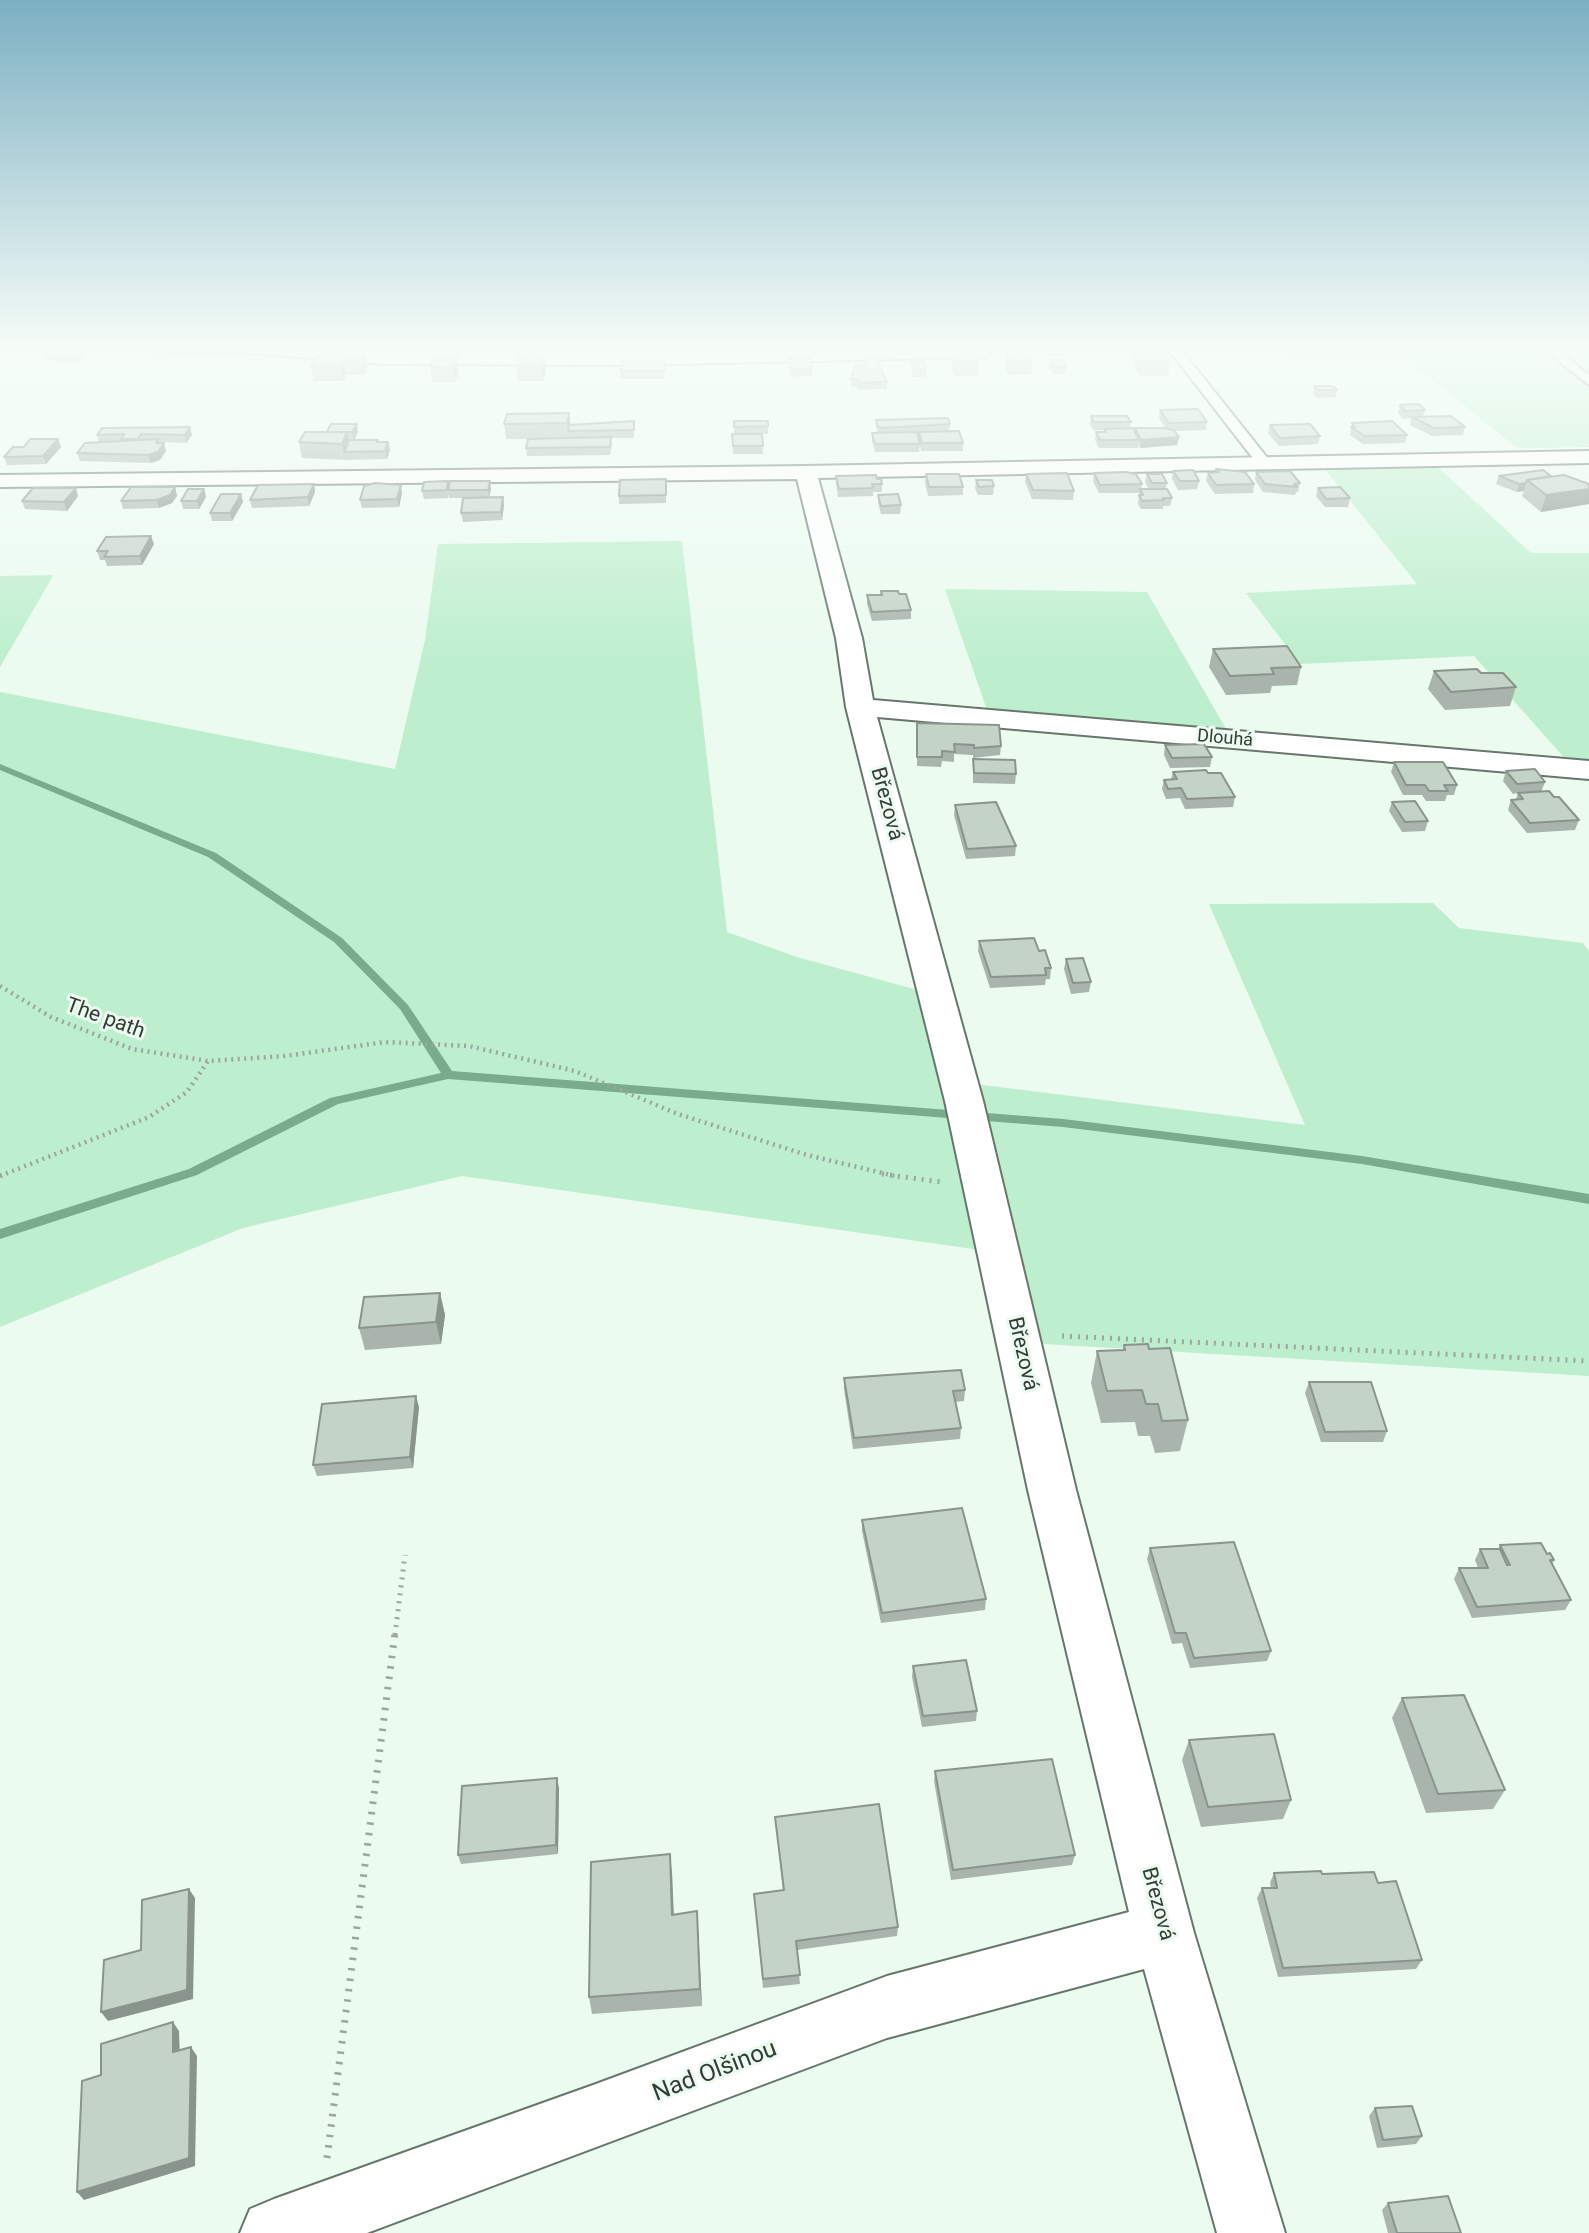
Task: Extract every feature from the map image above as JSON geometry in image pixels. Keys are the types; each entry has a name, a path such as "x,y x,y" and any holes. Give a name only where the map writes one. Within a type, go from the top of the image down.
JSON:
{"street":[{"path":"0,481 806,472 1589,457"},
{"name":"Březová","path":"806,472 849,638 860,707 968,1118 1052,1490 1164,1933 1251,2233"},
{"name":"Dlouhá","path":"860,707 1589,770"},
{"name":"Nad Olšinou","path":"296,2225 887,2007 1164,1933"}],"lane":[{"path":"1254,450 1264,463"}],"path":[{"name":"The path","path":"0,986 51,1017 132,1049 208,1061 399,1043 459,1046 575,1071 678,1114 807,1155 879,1174 983,1187"},
{"path":"0,1176 149,1117 187,1092 208,1061"},
{"path":"1017,1334 1589,1361"},
{"path":"296,2225 405,1555"}],"green space":[{"path":"1438,467 1531,553 1589,553 1589,764 1568,762 1474,656 1300,664 1246,593 1417,584 1324,468"},
{"path":"682,541 727,932 797,957 925,992 987,1251 462,1176 243,1228 0,1327 0,692 395,769 425,640 438,544"},
{"path":"53,575 50,581 0,667 0,576"},
{"path":"945,589 1147,592 1229,734 987,710"},
{"path":"1433,903 1459,928 1583,943 1589,951 1589,1376 1027,1343 975,1084 1305,1125 1209,904"}],"building":[{"path":"10,450 48,450 43,456 4,457"},
{"path":"79,450 159,450 148,455 77,453"},
{"path":"345,450 385,450 385,451"},
{"path":"1216,469 1245,472 1254,484 1216,485 1208,473 1219,472"},
{"path":"1193,470 1199,481 1180,481 1173,471"},
{"path":"1543,470 1551,476 1519,484 1499,476"},
{"path":"1290,471 1300,483 1294,484 1297,487 1265,484 1256,472"},
{"path":"1067,473 1074,491 1033,490 1026,474"},
{"path":"1094,473 1136,474 1142,484 1100,485"},
{"path":"926,474 959,474 963,487 929,487"},
{"path":"1147,474 1162,474 1167,483 1152,483"},
{"path":"876,475 882,484 872,484 873,488 839,489 836,476"},
{"path":"1564,475 1589,484 1589,489 1546,495 1527,480"},
{"path":"666,479 666,495 619,496 620,480"},
{"path":"976,480 992,480 994,486 979,487"},
{"path":"448,481 447,490 422,491 424,482"},
{"path":"450,481 490,481 488,490 448,490"},
{"path":"375,483 401,485 397,499 360,500 364,486"},
{"path":"314,484 308,497 250,500 258,485"},
{"path":"131,487 175,487 170,495 157,500 121,501"},
{"path":"1340,487 1350,498 1326,499 1318,488"},
{"path":"33,488 76,488 64,502 22,501"},
{"path":"188,489 204,489 197,501 181,501"},
{"path":"1140,489 1167,489 1172,498 1142,501"},
{"path":"221,494 241,494 230,513 210,513"},
{"path":"898,494 901,505 881,506 878,495"},
{"path":"503,497 501,512 461,513 463,498"},
{"path":"151,536 140,556 104,557 108,551 97,551 106,537"},
{"path":"881,591 906,594 911,610 872,612 867,595 882,595"},
{"path":"1287,646 1301,667 1271,668 1274,674 1230,676 1213,649"},
{"path":"1477,669 1481,673 1503,673 1516,687 1451,692 1434,671"},
{"path":"917,723 999,725 1001,746 974,748 974,745 954,744 955,752 942,751 942,757 917,757"},
{"path":"1204,744 1212,757 1172,758 1165,745"},
{"path":"973,759 1015,760 1016,774 974,773"},
{"path":"1394,762 1443,762 1457,785 1444,785 1448,791 1429,791 1425,785 1406,785"},
{"path":"1535,769 1545,782 1517,784 1506,771"},
{"path":"1206,770 1208,773 1221,773 1235,797 1187,799 1181,788 1168,789 1164,780 1177,779 1173,772"},
{"path":"1549,791 1554,797 1559,797 1579,820 1530,823 1511,800 1523,799 1518,793"},
{"path":"1415,801 1428,821 1405,822 1392,802"},
{"path":"996,802 1016,846 967,849 955,805"},
{"path":"1034,938 1039,951 1045,950 1051,968 1045,968 1046,975 991,977 979,941"},
{"path":"1083,958 1091,982 1073,983 1066,959"},
{"path":"440,1293 436,1322 359,1328 364,1297"},
{"path":"1148,1344 1149,1349 1170,1348 1188,1420 1162,1421 1158,1404 1146,1404 1142,1390 1107,1391 1097,1351 1125,1350 1124,1345"},
{"path":"961,1370 965,1390 953,1391 961,1428 854,1438 844,1378"},
{"path":"1309,1382 1371,1382 1387,1431 1325,1432"},
{"path":"416,1396 410,1457 313,1465 322,1404"},
{"path":"962,1508 986,1599 882,1613 862,1520"},
{"path":"1234,1542 1271,1651 1194,1658 1186,1633 1175,1633 1150,1548"},
{"path":"1541,1543 1554,1560 1550,1560 1571,1600 1477,1607 1459,1568 1488,1568 1480,1549 1500,1549 1507,1565 1510,1565 1500,1545"},
{"path":"966,1660 977,1711 923,1716 913,1666"},
{"path":"1464,1695 1505,1790 1438,1794 1402,1698"},
{"path":"1274,1734 1291,1800 1208,1807 1189,1740"},
{"path":"1052,1759 1075,1855 953,1870 935,1771"},
{"path":"557,1778 556,1845 458,1855 462,1786"},
{"path":"879,1804 898,1927 796,1941 800,1975 763,1979 754,1894 784,1890 775,1817"},
{"path":"670,1854 672,1915 697,1911 700,1989 589,1997 591,1862"},
{"path":"1321,1871 1322,1874 1374,1872 1378,1883 1396,1881 1422,1960 1283,1968 1262,1888 1277,1888 1274,1873"},
{"path":"189,1889 187,1990 101,2012 104,1960 141,1950 142,1900"},
{"path":"173,2022 173,2052 191,2047 189,2158 77,2192 82,2081 101,2075 101,2044"},
{"path":"1412,2106 1422,2136 1383,2140 1375,2108"},
{"path":"1448,2196 1461,2233 1397,2233 1388,2203"}],"waterway":[{"path":"0,767 212,855 338,940 404,1007 448,1075"},
{"path":"0,1234 193,1172 334,1101 448,1075"},
{"path":"448,1075 1063,1123 1362,1160 1589,1199"}]}
